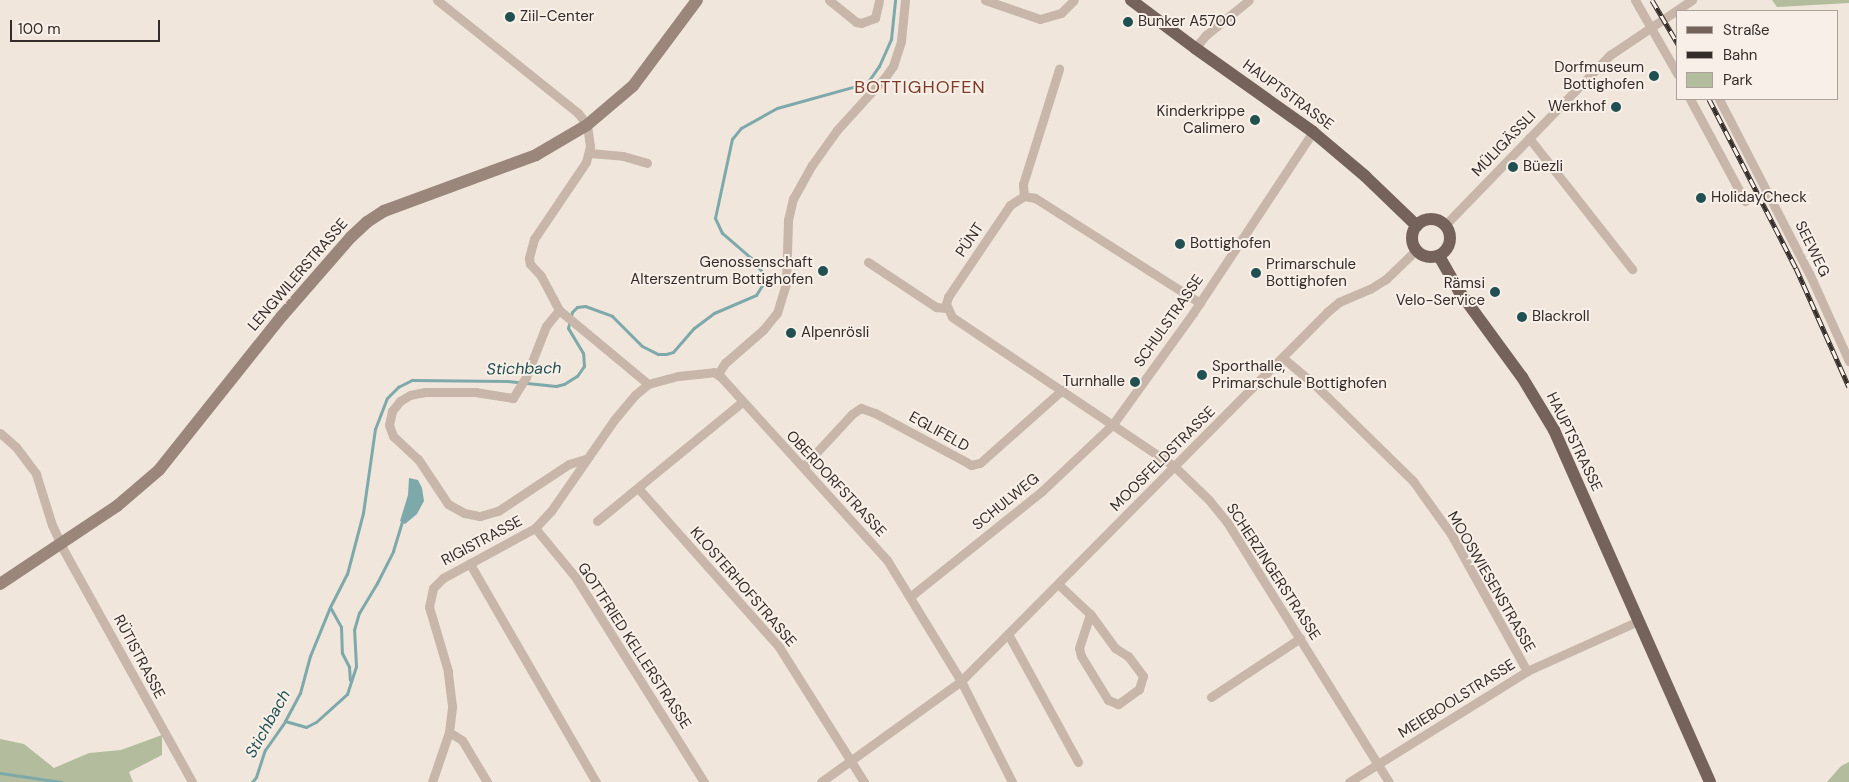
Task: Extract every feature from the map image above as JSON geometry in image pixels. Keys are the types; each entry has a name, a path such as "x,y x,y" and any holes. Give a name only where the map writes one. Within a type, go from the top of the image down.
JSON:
{"main road":[{"name":"HAUPTSTRASSE","path":"1130,1 1313,132 1365,176 1417,226"},
{"path":"1428,219 1434,219 1445,225 1451,236 1444,253 1429,258 1416,250 1412,235 1417,226 1428,219"},
{"name":"HAUPTSTRASSE","path":"1439,256 1459,291 1522,377 1554,430 1710,782"}],"street":[{"path":"436,0 578,113 587,125 590,152 586,162 530,247 530,264 541,276 562,313 648,384 678,376 718,374 725,363 763,330 777,312 786,284 788,220 792,199 812,165 837,130 886,76 892,66 901,41 905,0"},
{"name":"LENGWILERSTRASSE","path":"0,584 118,506 159,470 282,316 351,237 367,222 384,211 536,155 587,125 633,86 697,0"},
{"path":"829,0 856,22 861,23 875,18 879,0"},
{"path":"985,0 1040,19 1061,13 1074,0"},
{"path":"1194,48 1206,35 1249,0"},
{"path":"1635,0 1653,28 1676,71"},
{"name":"MÜLIGÄSSLI","path":"1683,10 1692,0"},
{"name":"MÜLIGÄSSLI","path":"1445,225 1610,55 1653,28 1676,18"},
{"path":"1059,70 1024,184 1024,196 1034,198 1200,303"},
{"path":"1691,100 1744,201"},
{"name":"SEEWEG","path":"1720,100 1797,249 1849,361"},
{"name":"SCHULSTRASSE","path":"1112,424 1200,303 1313,132"},
{"path":"1529,138 1632,269"},
{"path":"590,152 623,156 647,163"},
{"name":"PÜNT","path":"946,308 948,297 1010,205 1024,196"},
{"name":"MOOSFELDSTRASSE","path":"821,782 961,681 1332,308 1380,283 1416,250"},
{"path":"868,262 936,307 946,308 952,317 1112,424"},
{"path":"562,313 546,326 526,377 516,395 508,398 476,392 425,392 410,395 400,401 392,411 389,425 393,436 418,459 448,504 464,513 480,516 498,511 569,464 585,459"},
{"name":"MOOSWIESENSTRASSE","path":"1282,358 1314,384 1413,481 1451,534 1527,672"},
{"name":"OBERDORFSTRASSE","path":"718,374 888,560 961,681 1012,782"},
{"name":"RIGISTRASSE","path":"432,782 449,732 452,706 448,671 430,613 429,601 438,582 535,528 551,511 585,459 614,420 635,395 648,384"},
{"name":"EGLIFELD","path":"803,467 852,414 861,408 875,412 966,462 971,464 980,463 1062,390"},
{"path":"597,521 742,402"},
{"name":"SCHERZINGERSTRASSE","path":"1112,424 1175,466 1209,500 1227,522 1389,782"},
{"name":"SCHULWEG","path":"911,596 1042,491 1112,424"},
{"name":"RÜTISTRASSE","path":"0,433 16,447 36,474 52,525 192,782"},
{"name":"KLOSTERHOFSTRASSE","path":"638,488 778,646 864,782"},
{"name":"GOTTFRIED KELLERSTRASSE","path":"535,528 576,578 704,782"},
{"path":"470,564 596,782"},
{"path":"1058,584 1090,614 1115,648 1128,656 1143,676 1139,689 1122,702 1114,703 1108,700 1079,651 1090,614"},
{"name":"MEIEBOOLSTRASSE","path":"1349,782 1527,672 1638,621"},
{"path":"1008,634 1078,762"},
{"path":"1211,697 1300,638"},
{"path":"449,732 462,740 487,782"}],"green space":[{"path":"1772,0 1849,0 1849,3 1777,7"},
{"path":"162,735 162,755 129,772 133,782 0,782 0,739 24,744 54,768 89,753 121,750"},
{"path":"1849,762 1849,782 1827,782 1841,766"}],"water":[{"path":"409,478 418,480 422,488 424,501 417,514 405,524 400,521 408,495"}],"waterway":[{"name":"Stichbach","path":"252,782 256,777 265,750 285,721 300,693 310,656 330,607 347,574 363,513 375,429 387,398 398,387 412,380 507,381 556,386 564,384 577,376 584,366 583,353 568,328 572,312 577,307 585,306 612,316 642,346 658,354 666,354 673,352 694,328 714,313 756,295 764,282 763,273 751,258 722,233 715,218 732,139 741,128 777,108 867,83 879,66 891,39 895,0"},
{"path":"285,721 306,727 316,722 347,694 356,666 354,630 359,613 393,551 402,522"},
{"path":"330,607 341,627 342,653 349,667 350,680"},
{"path":"0,773 61,782"}],"railway":[{"path":"1652,0 1676,41"},
{"path":"1710,100 1796,268 1849,387"}],"place":[{"name":"Ziil-Center","path":"510,17"},
{"name":"Bunker A5700","path":"1128,22"},
{"name":"Dorfmuseum Bottighofen","path":"1654,76"},
{"name":"Werkhof","path":"1616,107"},
{"name":"Kinderkrippe Calimero","path":"1255,120"},
{"name":"Büezli","path":"1513,167"},
{"name":"HolidayCheck","path":"1701,198"},
{"name":"Bottighofen","path":"1180,244"},
{"name":"Genossenschaft Alterszentrum Bottighofen","path":"823,271"},
{"name":"Primarschule Bottighofen","path":"1256,273"},
{"name":"Rämsi Velo-Service","path":"1495,292"},
{"name":"Blackroll","path":"1522,317"},
{"name":"Alpenrösli","path":"791,333"},
{"name":"Sporthalle, Primarschule Bottighofen","path":"1202,375"},
{"name":"Turnhalle","path":"1135,382"}],"district":[{"name":"BOTTIGHOFEN","path":"920,87"}]}
